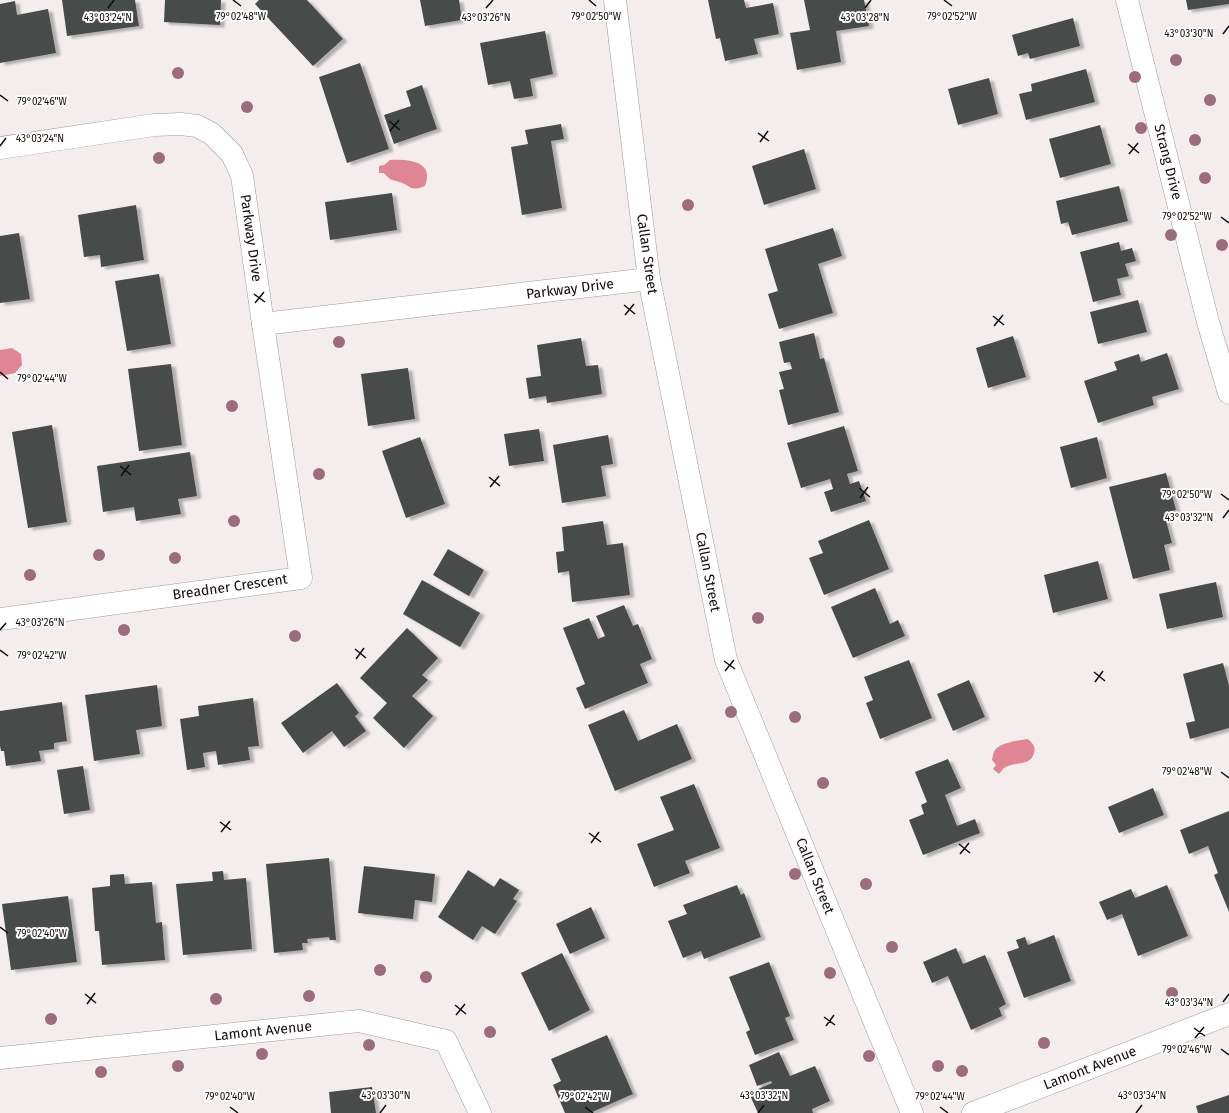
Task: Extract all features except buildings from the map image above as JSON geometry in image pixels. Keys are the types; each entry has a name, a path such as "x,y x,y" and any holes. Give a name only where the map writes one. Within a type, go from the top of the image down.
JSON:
{"street":[{"name":"Callan Street","path":"615,0 649,279 726,660 912,1113"},
{"name":"Strang Drive","path":"1127,0 1208,322 1229,393"},
{"name":"Parkway Drive","path":"0,148 154,125 181,124 197,126 212,134 232,154 242,176 263,324 649,279"},
{"name":"Breadner Crescent","path":"0,619 301,578 263,324"},
{"name":"Lamont Avenue","path":"973,1113 1229,1014"},
{"name":"Lamont Avenue","path":"0,1058 359,1021 446,1041 480,1113"}],"shaded area":[{"path":"390,160 404,160 418,163 426,171 427,178 425,186 420,188 411,188 391,179 384,173 379,173 379,166 384,165"},
{"path":"12,348 21,354 22,365 15,373 0,376 0,350"},
{"path":"1028,739 1034,748 1034,753 1029,760 1008,766 999,774 993,769 996,765 992,760 994,752 999,746"}]}
